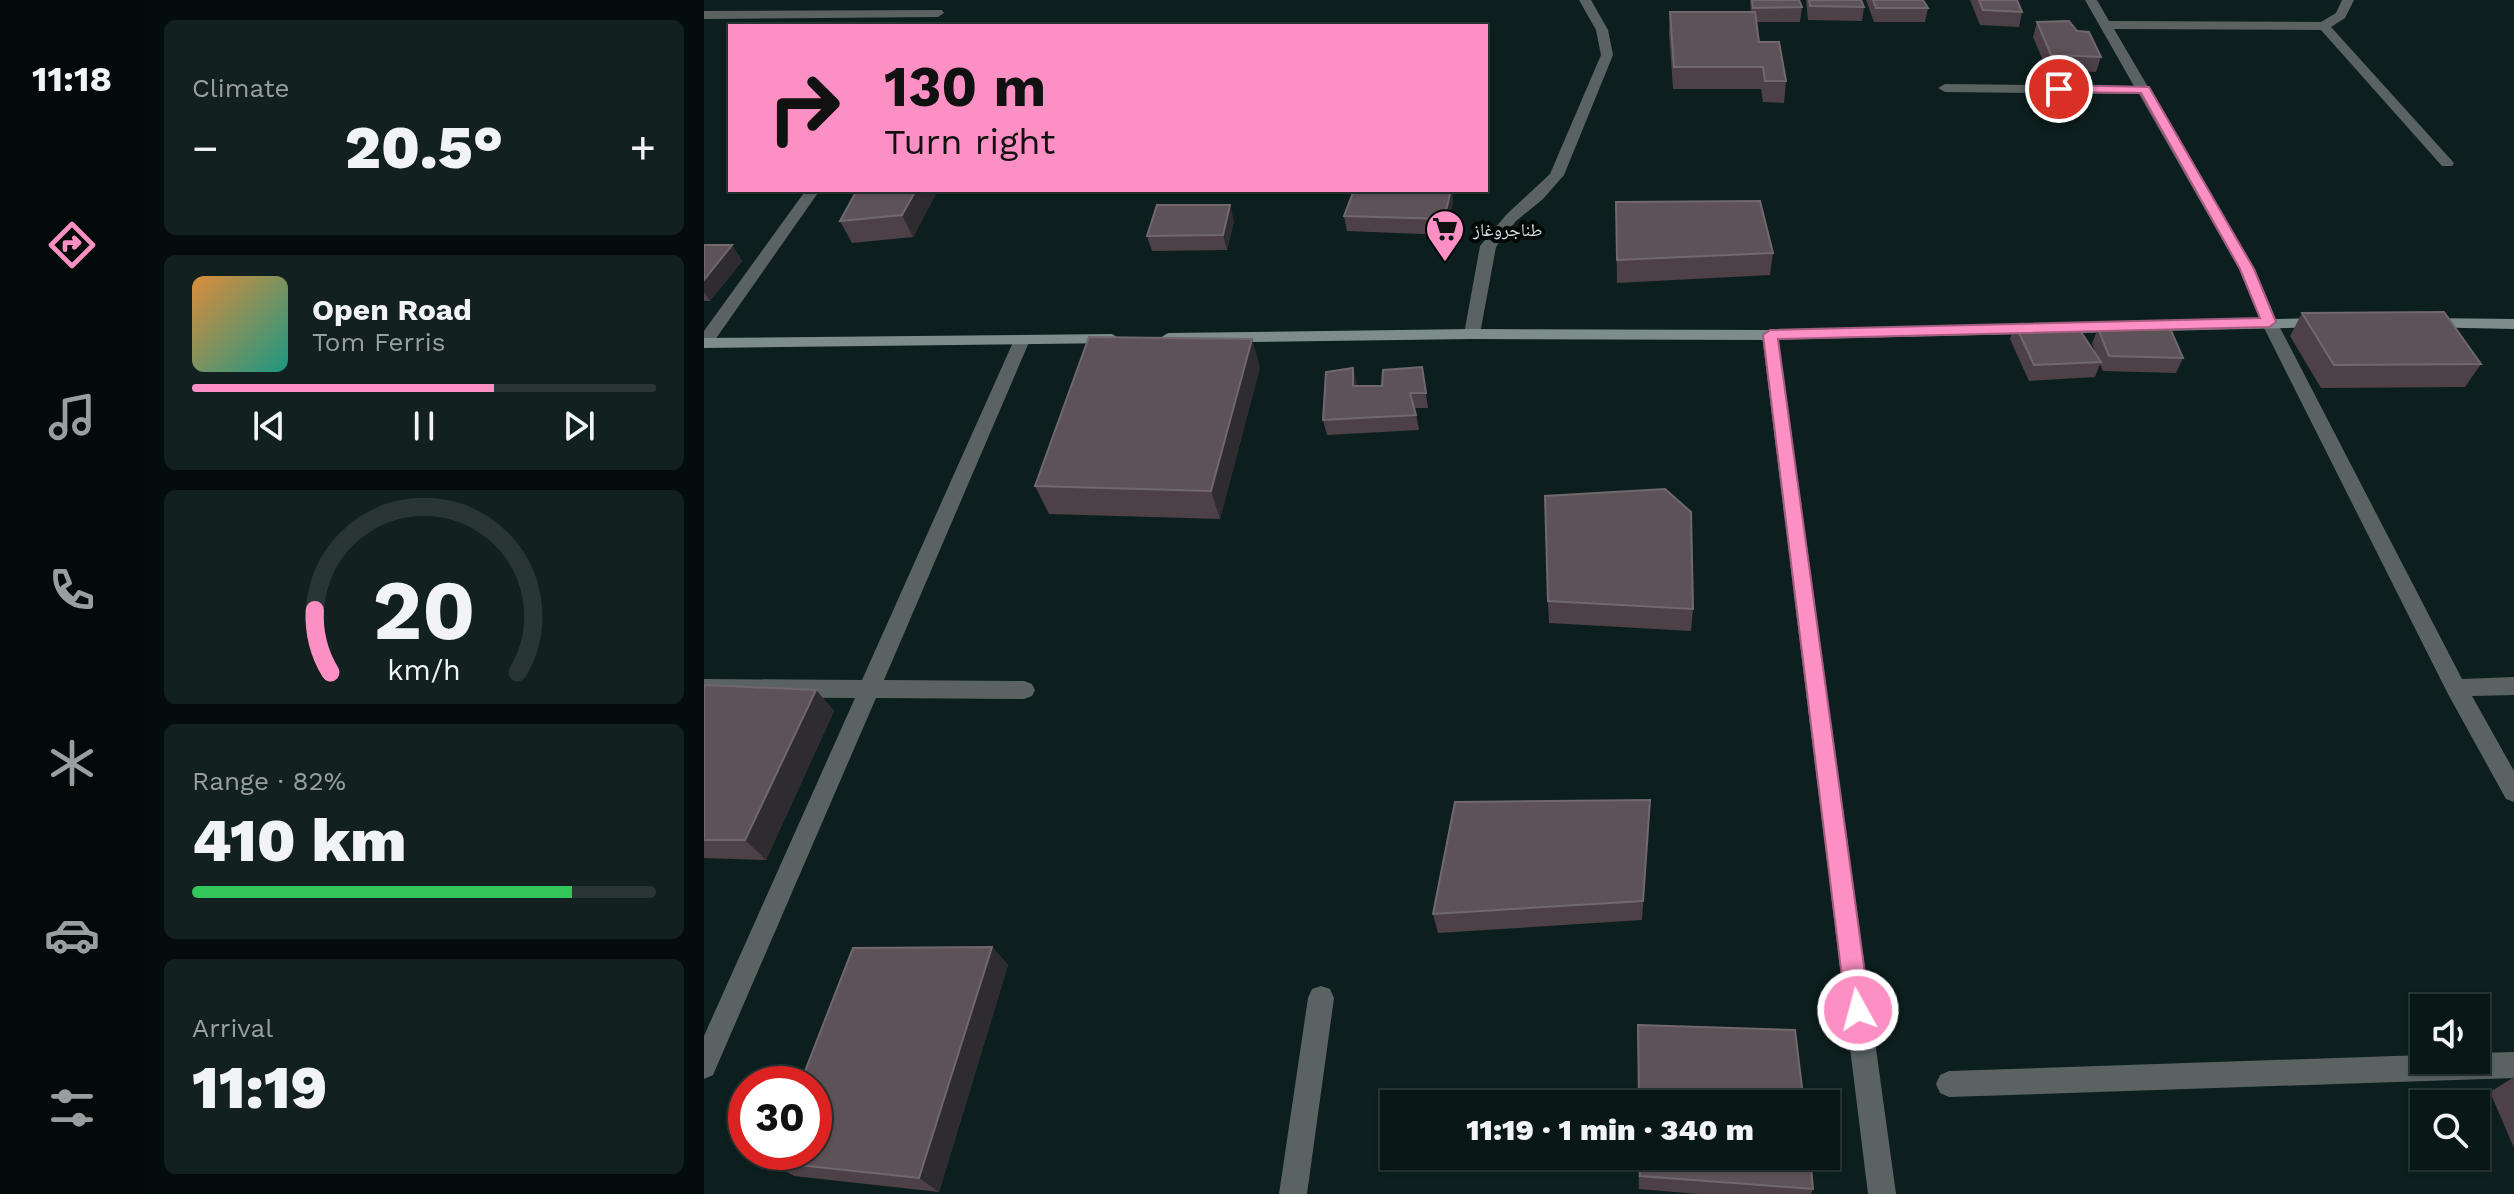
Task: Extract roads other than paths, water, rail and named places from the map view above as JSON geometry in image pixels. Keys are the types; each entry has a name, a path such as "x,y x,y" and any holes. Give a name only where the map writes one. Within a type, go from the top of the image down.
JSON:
{"street":[{"path":"930,24 947,0"},
{"path":"1472,334 1488,246 1511,218 1557,175 1607,55 1602,30 1585,0"},
{"path":"2091,0 2247,269 2269,322 2456,688 2514,792"},
{"path":"2106,25 2324,26 2341,15 2348,0"},
{"path":"704,15 938,13"},
{"path":"2324,26 2447,163"},
{"path":"1945,88 2145,90"},
{"path":"704,343 812,192"},
{"path":"704,343 1472,334 1770,335 2269,322 2346,323"},
{"path":"2407,323 2514,324"},
{"path":"1770,335 1882,1194"},
{"path":"704,1066 1022,340"},
{"path":"2456,688 2514,686"},
{"path":"704,688 1024,690"},
{"path":"1293,1194 1321,998"},
{"path":"1949,1084 2514,1065"}],"place":[{"name":"طناجروغاز","path":"1445,263"}]}
